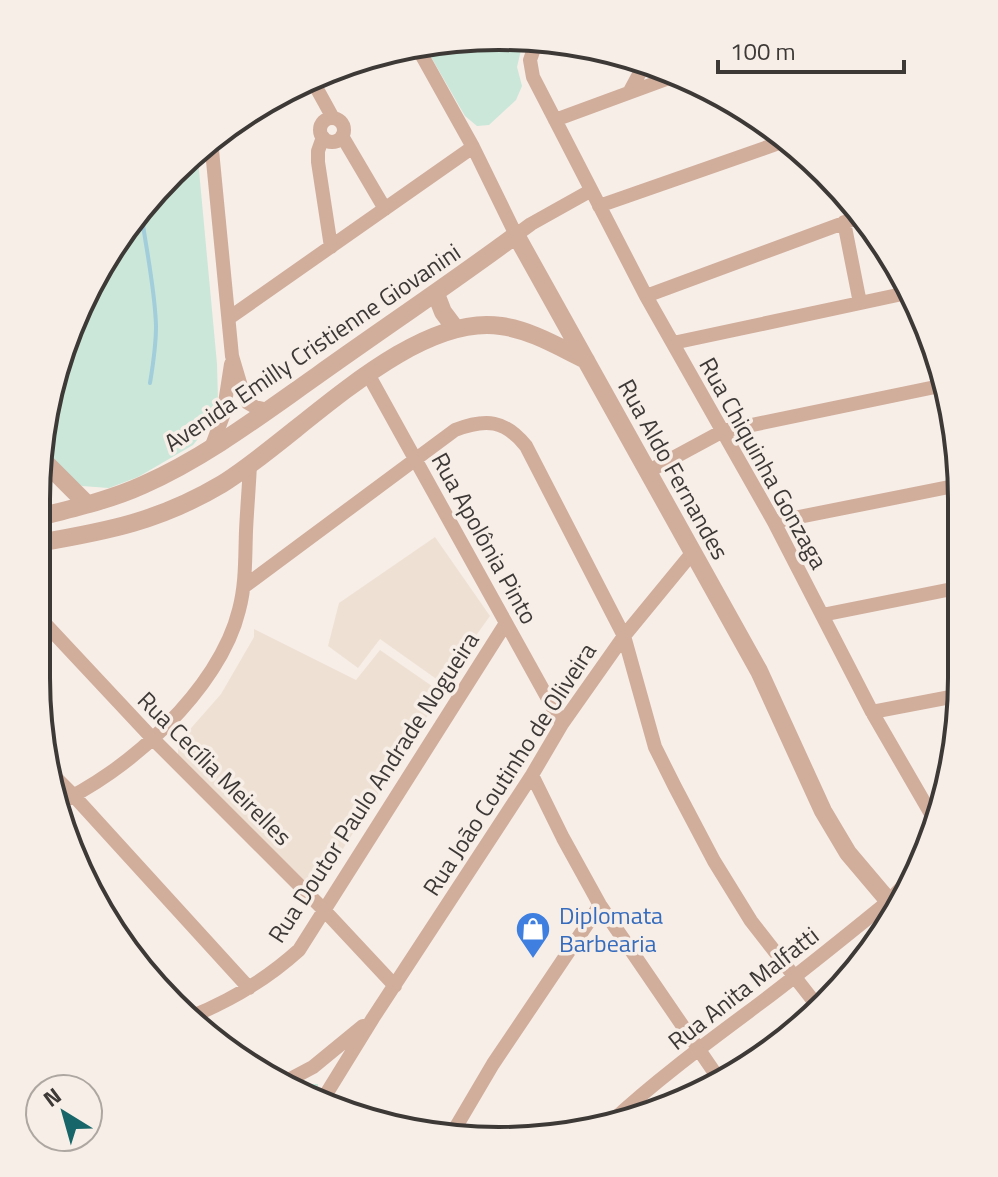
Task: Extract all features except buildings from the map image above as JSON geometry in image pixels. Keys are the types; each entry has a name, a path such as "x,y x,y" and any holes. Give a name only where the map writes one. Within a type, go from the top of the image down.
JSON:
{"street":[{"name":"Rua Chiquinha Gonzaga","path":"533,52 530,60 533,77 590,191 774,522 872,712 928,809"},
{"name":"Rua Aldo Fernandes","path":"423,57 473,147 516,235 759,671 823,811 848,853 892,895"},
{"path":"630,91 640,73"},
{"path":"555,120 661,80"},
{"path":"317,89 333,118 343,124 342,136 385,209"},
{"path":"333,118 323,123 320,130 323,137 333,142 342,136"},
{"path":"323,137 318,162 331,247"},
{"path":"599,206 774,145"},
{"path":"229,318 473,147"},
{"path":"212,154 232,356 248,403 268,410"},
{"path":"516,235 590,191"},
{"path":"646,296 850,220"},
{"path":"851,221 860,303"},
{"name":"Avenida Emilly Cristienne Giovanini","path":"50,514 142,486 178,468 403,317 516,235"},
{"path":"436,294 443,312 455,328"},
{"path":"673,343 899,295"},
{"path":"403,317 411,316 416,320 424,339"},
{"path":"50,541 107,531 166,513 224,483 368,374 424,339 455,328 501,326 527,332 586,360"},
{"path":"211,448 223,416 232,356"},
{"name":"Rua Apolônia Pinto","path":"368,374 562,724"},
{"path":"649,471 723,431 934,387"},
{"path":"245,586 455,430 470,424 494,423 516,434 526,446 624,636 661,760 714,861 751,921 812,999"},
{"path":"67,799 115,770 153,739 189,701 234,630 245,586 250,464"},
{"path":"51,468 87,504"},
{"path":"774,522 948,487"},
{"name":"Rua João Coutinho de Oliveira","path":"373,1018 562,724 624,636 693,552"},
{"path":"822,615 948,590"},
{"name":"Rua Doutor Paulo Andrade Nogueira","path":"199,1012 249,988 299,950 506,623"},
{"name":"Rua Cecília Meirelles","path":"50,629 153,739 324,910 395,986"},
{"path":"872,712 947,698"},
{"path":"532,775 600,905 714,1072"},
{"path":"63,785 249,988"},
{"name":"Rua Anita Malfatti","path":"626,1108 887,904"},
{"path":"457,1125 493,1064 600,905"},
{"path":"293,1077 313,1067 373,1018"},
{"path":"327,1093 373,1018"},
{"path":"313,1067 329,1089"}],"shaded area":[{"path":"435,537 490,616 442,683 380,639 358,668 328,646 339,603"},
{"path":"254,629 356,680 380,650 442,693 312,893 178,755 178,743 221,694 254,637"}],"green space":[{"path":"470,51 521,51 517,67 522,86 516,100 489,125 477,126 465,116 430,56"},
{"path":"199,165 217,364 218,401 210,424 193,445 138,477 109,488 82,486 69,478 52,460 65,383 84,327 110,274 143,226"}],"waterway":[{"path":"143,226 156,326 150,383"}],"place":[{"name":"Diplomata Barbearia","path":"533,960"}]}
